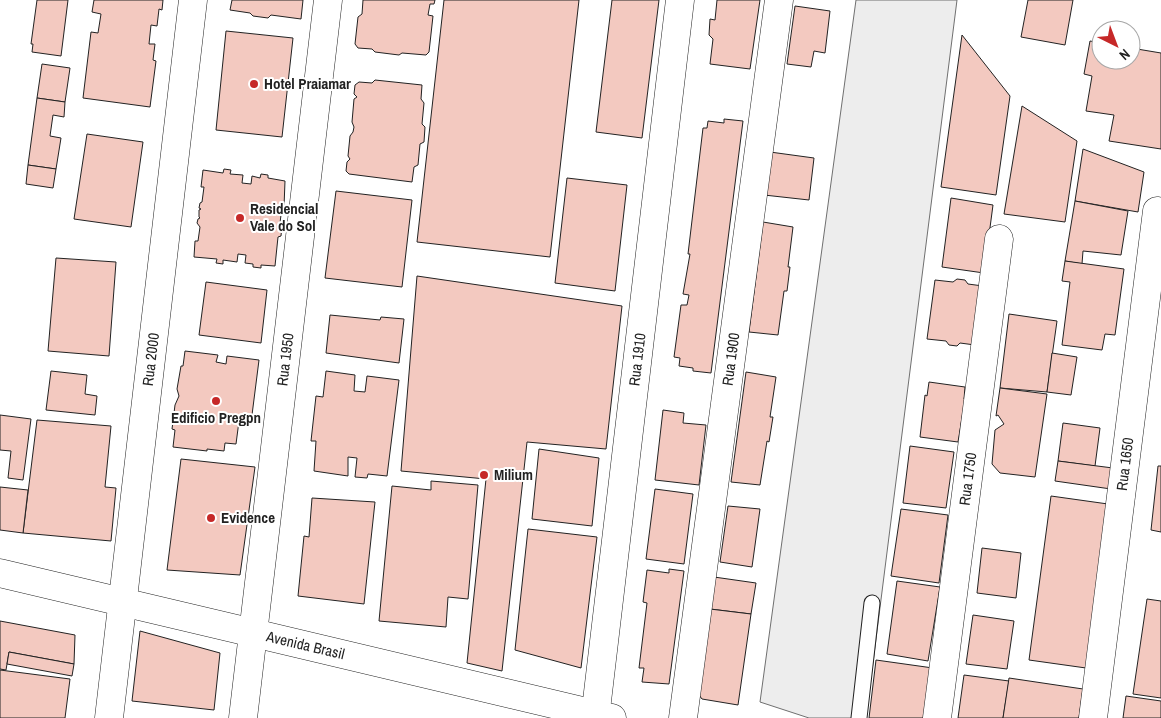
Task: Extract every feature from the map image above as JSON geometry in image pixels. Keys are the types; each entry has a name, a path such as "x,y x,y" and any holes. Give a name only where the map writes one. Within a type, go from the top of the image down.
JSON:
{"street":[{"name":"Rua 2000","path":"109,718 193,0"},
{"name":"Rua 1950","path":"243,718 328,0"},
{"name":"Rua 1910","path":"601,717 680,0"},
{"name":"Rua 1900","path":"684,718 779,0"},
{"name":"Rua 1650","path":"1093,718 1157,211"},
{"name":"Rua 1750","path":"937,718 1000,239"},
{"name":"Avenida Brasil","path":"0,573 601,717"}],"lane":[{"path":"859,718 872,603"}],"shaded area":[{"path":"856,0 957,0 866,718 809,718 760,702"}],"building":[{"path":"37,0 68,0 61,56 32,52 33,44 31,44"},
{"path":"94,0 163,0 162,10 159,9 157,26 151,25 149,44 155,44 153,60 156,61 150,107 83,98 91,32 98,33 101,14 92,12"},
{"path":"232,0 303,0 301,19 271,15 268,18 230,10"},
{"path":"363,0 435,0 434,4 430,4 428,15 433,16 429,52 426,55 402,53 399,55 358,48 355,44 358,17 362,14"},
{"path":"444,0 579,0 550,257 417,242"},
{"path":"612,0 659,0 642,138 596,132"},
{"path":"717,0 760,0 750,69 710,64 713,39 709,35 710,19 715,20"},
{"path":"1028,0 1073,0 1065,45 1021,37"},
{"path":"795,6 830,11 825,53 814,51 811,67 787,64"},
{"name":"Hotel Praiamar","path":"226,31 293,38 282,137 216,130"},
{"path":"962,35 1010,96 996,195 941,187"},
{"path":"1090,41 1091,70 1141,70 1141,50 1161,53 1161,149 1109,141 1114,115 1086,111 1092,76 1084,74"},
{"path":"42,64 70,68 65,102 37,98"},
{"path":"375,80 422,85 421,99 424,103 422,124 425,127 424,142 420,144 418,165 414,167 412,182 349,174 346,171 347,162 350,159 348,156 350,136 354,127 352,122 354,99 357,97 354,94 355,85 359,82 372,83"},
{"path":"37,98 65,102 64,117 53,115 50,136 61,138 56,169 28,165"},
{"path":"1022,106 1077,141 1065,222 1004,214"},
{"path":"724,119 743,121 711,373 693,371 693,368 679,366 680,358 674,357 681,305 687,305 689,295 683,294 690,254 688,254 703,128 707,128 708,121 724,123"},
{"path":"87,134 143,142 131,227 74,219"},
{"path":"1083,149 1144,172 1138,212 1075,201"},
{"path":"770,152 814,158 809,200 764,195"},
{"path":"28,165 56,169 53,188 26,184"},
{"name":"Residencial Vale do Sol","path":"224,169 231,170 230,174 243,175 242,183 251,184 252,176 260,178 261,174 268,175 268,178 285,181 284,207 282,207 280,223 282,225 281,236 278,237 275,266 261,265 261,268 253,267 253,264 245,263 246,255 238,254 237,262 223,260 223,264 216,263 217,259 194,257 195,241 198,241 200,227 197,223 200,218 199,210 201,209 199,208 202,202 204,187 201,187 203,170 223,173"},
{"path":"567,178 627,185 615,291 555,283"},
{"path":"336,191 412,200 402,287 325,278"},
{"path":"951,198 993,205 984,273 942,267"},
{"path":"1075,201 1128,211 1121,255 1083,251 1082,264 1065,261"},
{"path":"763,222 793,227 787,291 784,291 778,335 749,332"},
{"path":"56,258 116,262 109,356 48,351"},
{"path":"1065,261 1124,269 1115,335 1105,334 1102,350 1062,345 1070,282 1062,281"},
{"name":"Milium","path":"417,276 622,306 606,449 527,442 502,671 467,663 486,479 401,471"},
{"path":"957,279 965,280 968,284 983,286 975,345 960,343 957,346 949,345 946,341 927,339 935,280 953,282"},
{"path":"206,282 267,290 261,343 199,335"},
{"path":"1009,314 1057,321 1047,392 1000,388"},
{"path":"330,315 380,320 381,317 404,319 399,363 326,353"},
{"name":"Edificio Pregpn","path":"185,351 218,355 216,362 226,364 227,356 259,360 252,415 245,414 244,422 239,421 236,444 225,443 224,451 173,447 175,430 172,429 175,405 179,396 177,389"},
{"path":"1052,353 1077,357 1071,395 1047,392"},
{"path":"51,371 87,375 85,394 97,396 95,415 46,410"},
{"path":"326,371 355,375 354,391 365,392 367,376 399,380 387,476 368,474 367,478 355,477 357,458 348,457 348,476 314,471 316,441 311,441 316,396 323,397"},
{"path":"746,372 776,377 770,417 773,417 760,485 731,482"},
{"path":"929,382 965,387 965,400 958,442 920,437 925,395 927,396"},
{"path":"1000,388 1047,394 1035,477 1000,473 992,464 995,430 1004,424 998,415 996,416"},
{"path":"663,410 684,413 683,423 706,425 699,485 655,480"},
{"path":"0,415 31,419 23,480 8,478 11,451 0,450"},
{"path":"37,420 111,426 105,487 116,488 111,541 23,533"},
{"path":"1063,423 1100,428 1095,466 1058,461"},
{"path":"910,446 954,452 946,508 903,503"},
{"path":"539,449 599,458 592,526 532,519"},
{"name":"Evidence","path":"181,459 255,467 240,575 167,570"},
{"path":"1058,461 1113,468 1111,489 1055,481"},
{"path":"1158,466 1161,466 1161,532 1151,530"},
{"path":"431,481 478,485 468,599 448,597 446,627 379,621 392,486 431,490"},
{"path":"0,487 28,490 23,533 0,530"},
{"path":"655,489 693,494 684,564 646,559"},
{"path":"1051,496 1108,504 1086,668 1029,660"},
{"path":"312,498 375,502 364,604 298,596 304,536 309,537"},
{"path":"728,506 760,509 752,567 720,562"},
{"path":"901,509 948,515 939,583 891,576"},
{"path":"528,529 597,537 581,668 515,650"},
{"path":"982,548 1021,553 1016,598 977,593"},
{"path":"669,569 684,571 669,684 642,682 644,668 639,668 647,603 643,602 647,570 669,573"},
{"path":"714,577 756,583 751,614 710,609"},
{"path":"897,581 940,587 928,661 887,654"},
{"path":"1147,599 1161,601 1161,698 1133,694"},
{"path":"710,609 751,614 738,705 702,699 699,695"},
{"path":"973,615 1014,621 1007,669 966,664"},
{"path":"0,621 75,635 74,664 9,652 6,670 0,669"},
{"path":"140,631 220,653 214,710 132,701"},
{"path":"9,652 74,664 72,676 7,664"},
{"path":"876,660 933,668 927,718 869,718"},
{"path":"0,670 70,679 65,718 0,718"},
{"path":"964,675 1009,681 1003,718 958,718"},
{"path":"1009,678 1083,689 1079,718 1003,718"},
{"path":"1126,696 1161,701 1161,718 1123,718"}],"place":[{"name":"Hotel Praiamar","path":"254,84"},
{"name":"Residencial Vale do Sol","path":"240,218"},
{"name":"Edificio Pregpn","path":"216,401"},
{"name":"Milium","path":"484,475"},
{"name":"Evidence","path":"211,518"}]}
